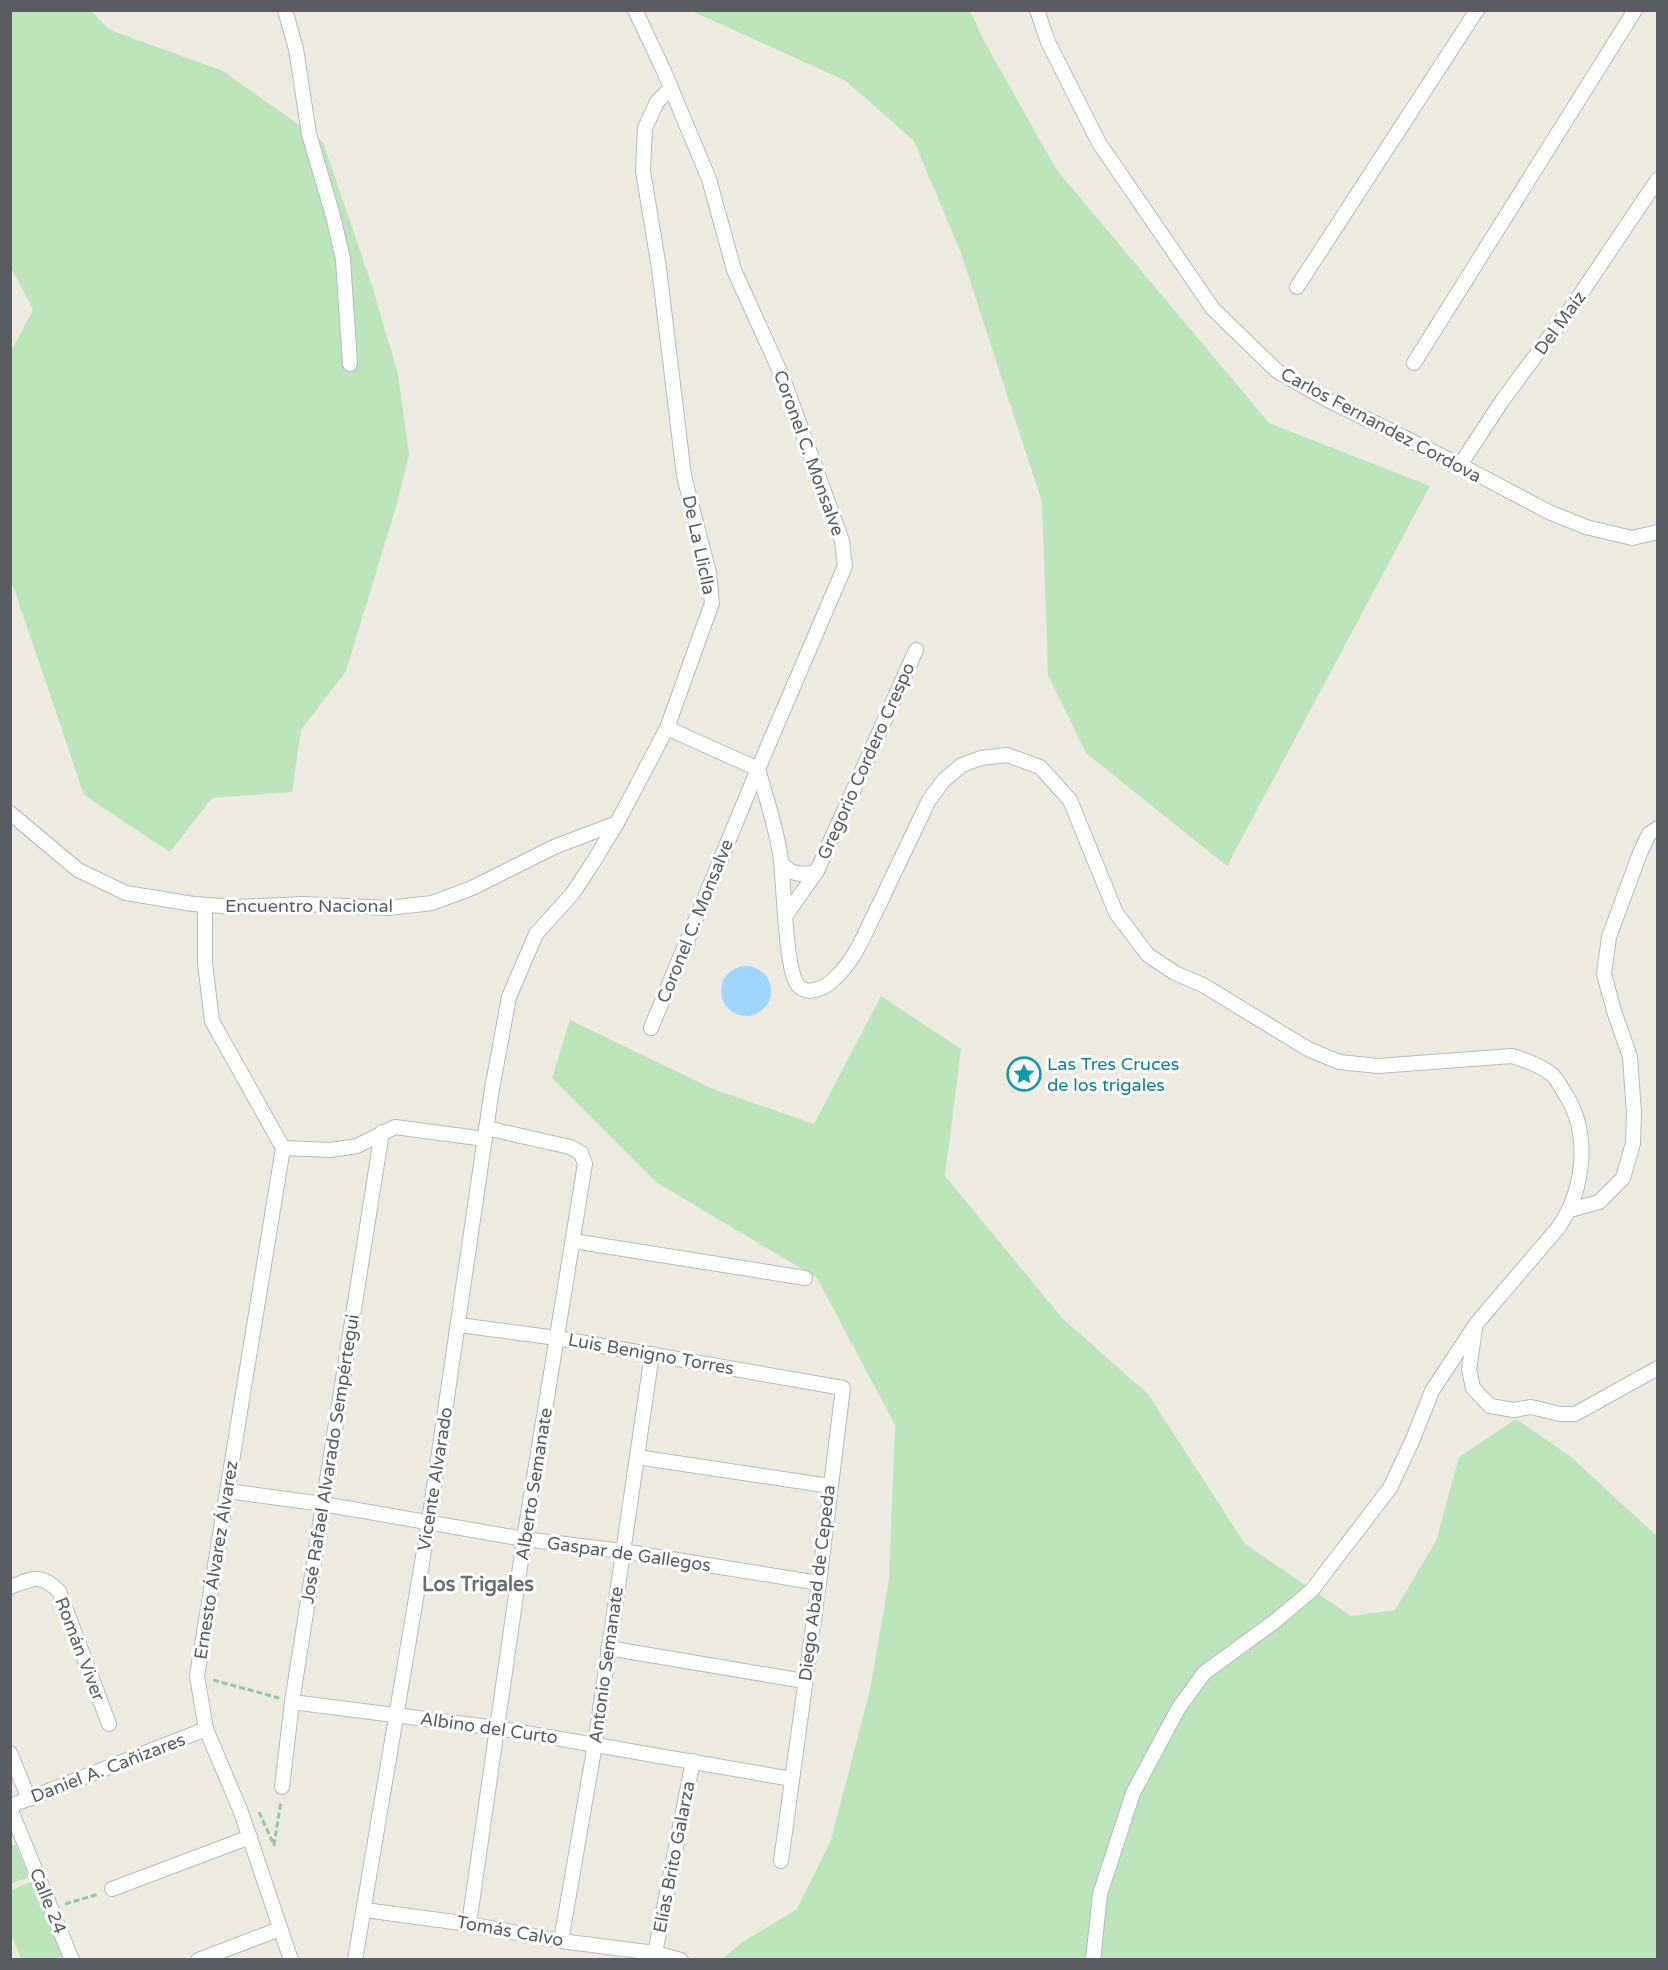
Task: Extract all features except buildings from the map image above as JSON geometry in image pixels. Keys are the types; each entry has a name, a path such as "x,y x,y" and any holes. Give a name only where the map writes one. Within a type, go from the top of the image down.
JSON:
{"street":[{"path":"285,10 297,49 309,134 343,259 350,364"},
{"name":"Coronel C. Monsalve","path":"635,10 709,179 734,270 782,376 842,541 845,566 651,1028"},
{"name":"Carlos Fernandez Cordova","path":"1037,10 1048,42 1099,142 1213,309 1277,371 1326,399 1549,512 1586,527 1632,538 1658,532"},
{"path":"1297,286 1478,10"},
{"path":"1414,363 1635,10"},
{"name":"De La Lliclla","path":"508,997 536,934 573,893 617,823 667,728 712,603 709,573 684,476 659,268 643,171 645,128 657,102 670,88"},
{"name":"Del Maíz","path":"1460,465 1502,401 1576,301 1658,179"},
{"name":"Gregorio Cordero Crespo","path":"786,915 817,871 916,650"},
{"path":"667,728 758,769 774,825 781,862 790,956 795,982 802,988 812,991 823,987 837,977 856,951 929,800 945,780 962,765 981,758 1007,754 1040,767 1070,800 1116,913 1148,955 1175,973 1203,985 1308,1049 1340,1062 1378,1066 1512,1056 1530,1062 1552,1074 1573,1105 1582,1138 1580,1173 1570,1210 1558,1228 1476,1324 1432,1391 1390,1488 1312,1590 1274,1622 1204,1672 1178,1709 1133,1793 1100,1894 1093,1959"},
{"name":"Encuentro Nacional","path":"10,813 78,870 126,893 205,905 236,907 303,904 388,908 432,903 472,888 554,847 617,823"},
{"path":"1570,1210 1599,1202 1623,1178 1633,1143 1634,1113 1630,1057 1604,974 1609,937 1640,853 1649,834 1658,828"},
{"name":"Gregorio Cordero Crespo","path":"781,862 789,871 799,874 817,871"},
{"path":"205,905 206,963 212,1021 283,1148 331,1150 357,1146 395,1127 485,1134"},
{"name":"Vicente Alvarado","path":"356,1959 429,1521 485,1134 508,997"},
{"name":"José Rafael Alvarado Sempértegui","path":"282,1787 292,1701 382,1132"},
{"name":"Alberto Semanate","path":"470,1924 524,1539 585,1164 581,1153 570,1147 485,1134"},
{"name":"Ernesto Álvarez Álvarez","path":"283,1148 197,1676 206,1729 250,1837 291,1959"},
{"path":"573,1241 805,1278"},
{"path":"1476,1324 1468,1369 1473,1388 1490,1406 1514,1410 1531,1407 1560,1414 1575,1414 1658,1368"},
{"name":"Luis Benigno Torres","path":"459,1325 557,1338 843,1388"},
{"name":"Antonio Semanate","path":"561,1941 595,1744 652,1354"},
{"name":"Diego Abad de Cepeda","path":"781,1861 843,1388"},
{"path":"637,1457 830,1486"},
{"name":"Gaspar de Gallegos","path":"227,1491 323,1504 524,1539 622,1551 819,1583"},
{"name":"Román Viver","path":"10,1587 35,1577 48,1581 59,1591 109,1724"},
{"path":"608,1648 804,1681"},
{"name":"Albino del Curto","path":"292,1701 497,1728 792,1779"},
{"name":"Daniel A. Cañizares","path":"10,1807 206,1729"},
{"path":"10,1753 29,1799"},
{"name":"Elías Brito Galarza","path":"655,1953 693,1761"},
{"name":"Calle 24","path":"10,1807 72,1959"},
{"path":"112,1889 250,1837"},
{"name":"Tomás Calvo","path":"365,1910 470,1924 561,1941 655,1953 681,1959"},
{"path":"198,1959 280,1929"}],"path":[{"path":"197,1676 292,1701"},
{"path":"258,1810 274,1845 282,1787"},
{"path":"50,1909 112,1889"}],"green space":[{"path":"11,11 91,11 110,30 223,71 323,142 372,286 398,374 409,455 396,507 346,671 301,730 292,792 212,798 170,852 84,795 10,577 10,353 33,310 11,267"},
{"path":"692,11 970,11 983,39 1056,169 1269,423 1430,486 1227,866 1086,753 1048,675 1042,502 961,253 914,141 846,81"},
{"path":"881,996 961,1049 945,1176 1062,1318 1148,1394 1245,1544 1351,1616 1395,1610 1436,1541 1459,1457 1516,1419 1570,1456 1657,1536 1657,1959 722,1959 744,1941 797,1909 831,1840 870,1690 889,1580 895,1425 817,1278 656,1182 552,1078 570,1020 713,1089 814,1124"},
{"path":"15,1844 29,1877 11,1884 11,1845"},
{"path":"32,1881 63,1956 53,1959 21,1959 11,1934 10,1891"}],"water":[{"path":"746,966 760,970 767,977 771,991 767,1005 760,1012 746,1016 732,1012 725,1005 721,991 725,977 732,970"}],"place":[{"name":"Las Tres Cruces de los trigales","path":"1024,1074"}],"district":[{"name":"Los Trigales","path":"478,1584"}]}
